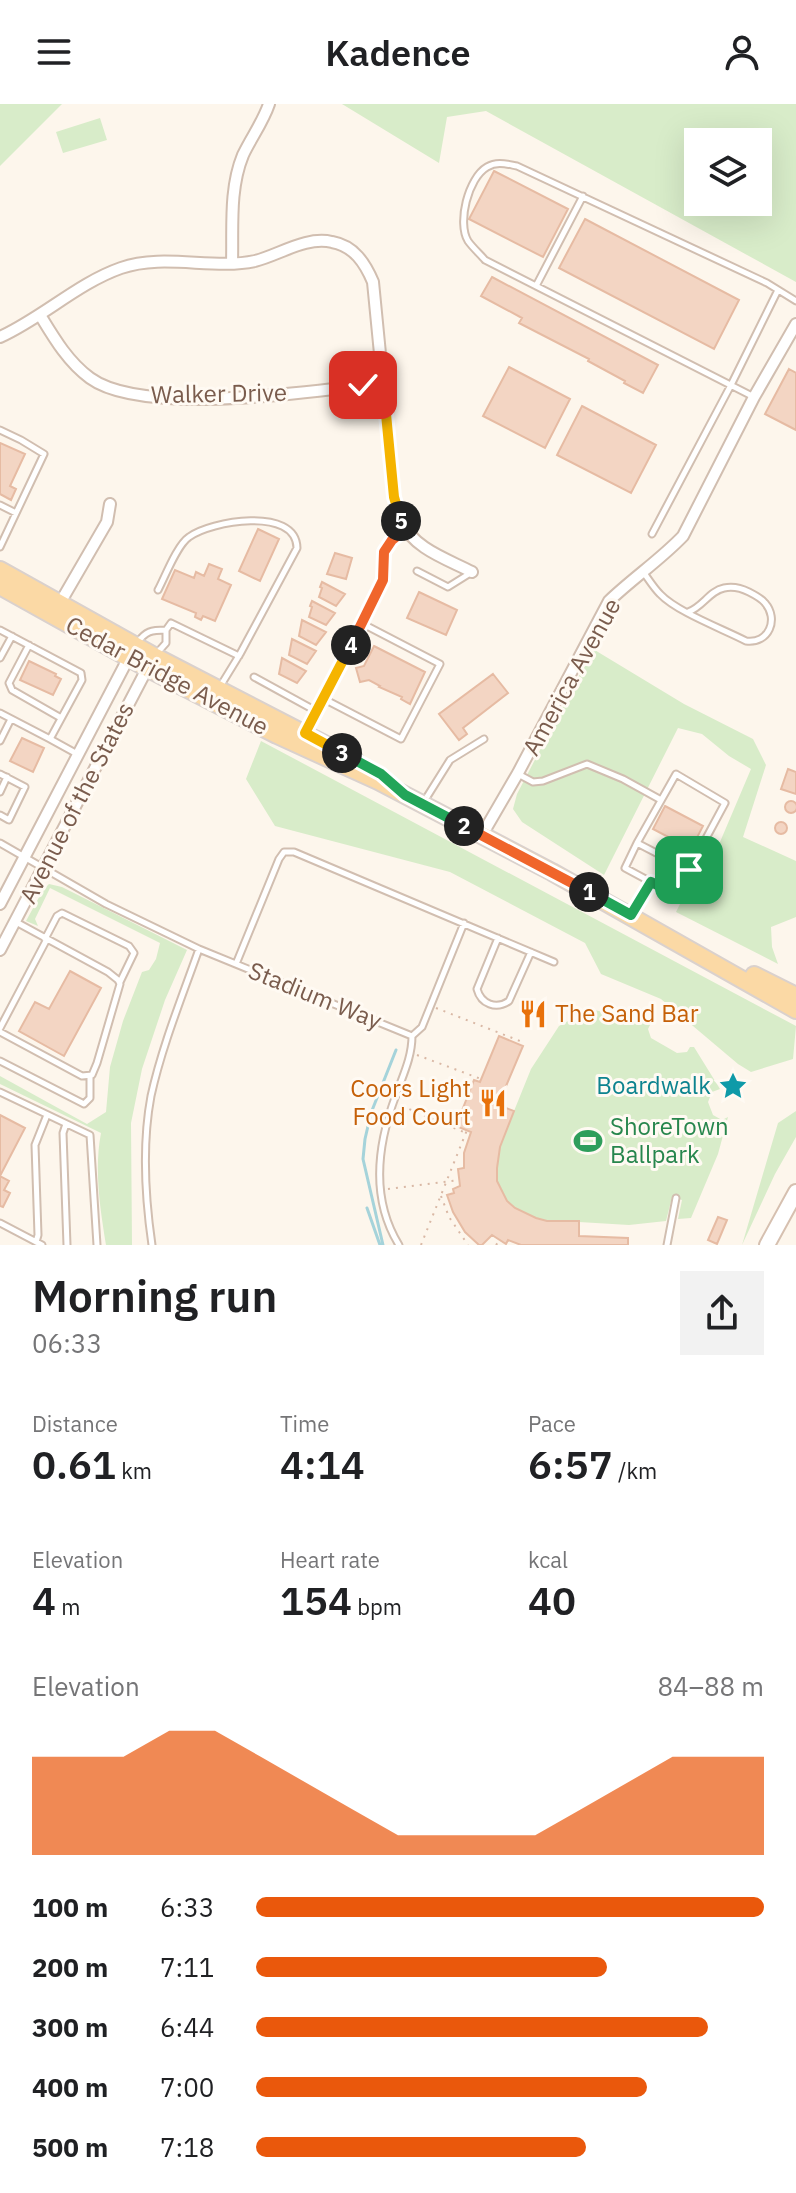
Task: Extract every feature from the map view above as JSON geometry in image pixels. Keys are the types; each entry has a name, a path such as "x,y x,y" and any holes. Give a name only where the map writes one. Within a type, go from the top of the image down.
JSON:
{"main road":[{"path":"0,570 60,603 132,652 218,689 305,733 381,774 405,795"},
{"name":"Cedar Bridge Avenue","path":"0,586 132,652"},
{"name":"Cedar Bridge Avenue","path":"150,662 277,735 423,804 631,915 796,1010"},
{"name":"Cedar Bridge Avenue","path":"676,941 728,961 796,996"},
{"path":"767,1245 796,1192"}],"street":[{"path":"232,263 233,201 237,177 242,158 269,104"},
{"path":"0,337 101,276 124,266 256,261 316,242 332,242 353,251 366,263 373,282 394,497 401,521 412,538 426,549 472,572"},
{"name":"Walker Drive","path":"40,315 61,348 90,378 134,395 235,398 383,383"},
{"name":"America Avenue","path":"482,835 609,601 683,536 754,397 795,327"},
{"path":"60,603 107,522 110,504"},
{"path":"305,733 383,580 384,552 392,540 406,529"},
{"name":"Avenue of the States","path":"0,904 132,652"},
{"name":"Avenue of the States","path":"0,950 150,662"}],"lane":[{"path":"754,397 485,260 467,239 463,218 470,191 484,168 498,163 517,166 720,260 796,301"},
{"path":"536,286 583,196"},
{"path":"652,534 778,290"},
{"path":"0,430 44,454 2,536 0,547"},
{"path":"0,505 16,513"},
{"path":"158,590 185,539 197,532 244,520 269,521 294,537 297,548 218,689"},
{"path":"417,571 448,587 472,572"},
{"path":"643,572 669,602 688,612 746,641 762,639 773,622 763,600 728,586 715,590 697,609 688,612"},
{"path":"150,662 166,643 166,630 171,623 239,656"},
{"path":"323,699 401,739 440,664 362,624"},
{"path":"0,630 81,673 82,680 50,739"},
{"path":"132,652 144,634 151,630 166,630"},
{"path":"0,658 12,636"},
{"path":"29,645 9,683 12,690 61,718"},
{"path":"254,677 317,711"},
{"path":"0,713 79,755"},
{"path":"1,739 11,719"},
{"path":"423,804 450,760 484,739"},
{"path":"518,773 533,782 543,781 587,764 661,800"},
{"path":"0,774 25,787 9,820 0,815"},
{"path":"676,774 725,803 676,894 625,868 661,800 676,774"},
{"path":"0,792 7,777"},
{"name":"Stadium Way","path":"0,843 106,904 199,949 412,1036 412,1053 393,1103 380,1158 379,1190 383,1210 399,1245"},
{"path":"637,843 689,870"},
{"path":"236,964 284,852 294,852 554,962"},
{"path":"631,915 651,882"},
{"path":"0,1061 84,1104 90,1098 90,1076 97,1063 119,982 134,953 129,946 62,913 57,916 0,1030 82,1076 90,1076"},
{"path":"15,922 108,972 119,982"},
{"path":"412,1036 422,1027 464,923"},
{"path":"498,938 477,989 480,998 488,1003 502,1006 509,1001 531,952"},
{"path":"152,1245 146,1185 151,1098 164,1047 199,949"},
{"path":"0,1092 90,1135 97,1245"},
{"path":"39,1244 35,1145 47,1115"},
{"path":"66,1124 63,1133 67,1245"},
{"path":"667,1245 676,1198"},
{"path":"0,1223 39,1244"}],"path":[{"path":"431,1006 525,1043"},
{"path":"412,1053 481,1079"},
{"path":"393,1103 466,1132 421,1245"},
{"path":"379,1190 459,1180"},
{"path":"441,1195 449,1217 468,1245"},
{"path":"496,1245 500,1240"}],"green space":[{"path":"0,104 62,104 0,166"},
{"path":"342,104 796,104 796,282 486,111 447,117 439,163"},
{"path":"100,118 107,140 63,153 56,132"},
{"path":"593,649 684,704 753,739 766,765 743,837 796,861 796,917 771,927 772,947 778,964 676,912 694,876 720,842 751,769 702,734 678,728 604,875 522,822 513,809 517,794"},
{"path":"261,741 796,1026 793,1059 751,1072 661,999 601,974 585,943 450,872 275,826 246,779"},
{"path":"49,884 62,887 187,950 165,1000 142,1069 131,1123 132,1245 106,1245 98,1175 101,1133 0,1084 0,1076 87,1124 106,1112 110,1067 123,1021 142,972 149,970 156,959 160,943 50,888 35,919 38,926 26,921"},
{"name":"ShoreTown Ballpark","path":"590,1009 651,1023 648,1029 651,1038 677,1053 694,1047 720,1089 712,1092 708,1102 713,1115 722,1120 728,1117 718,1154 691,1218 678,1219 682,1200 672,1197 666,1221 629,1225 579,1222 579,1236 628,1238 628,1245 521,1245 508,1240 506,1244 492,1235 479,1245 460,1222 447,1195 460,1186 458,1169 464,1167 464,1153 471,1133 456,1126 474,1080 480,1082 499,1036 523,1046 498,1105 514,1111 531,1069 559,1026"},
{"path":"796,1111 796,1137 742,1245 778,1123"}],"building":[{"path":"494,171 568,209 543,257 469,219"},
{"path":"585,219 739,300 714,349 559,268"},
{"path":"492,277 658,365 643,393 589,359 519,323 522,318 481,296"},
{"path":"509,367 570,399 545,448 483,416"},
{"path":"789,369 796,373 796,430 765,414"},
{"path":"582,406 656,445 631,493 557,455"},
{"path":"0,443 25,454 10,486 16,489 11,500 0,494"},
{"path":"258,529 279,539 260,581 239,571"},
{"path":"335,553 352,558 346,579 327,574"},
{"path":"209,564 222,569 218,579 231,585 215,621 203,616 201,620 195,617 196,613 162,599 175,570 194,578 196,572 204,576"},
{"path":"322,582 345,594 336,606 319,597"},
{"path":"419,592 457,610 446,635 407,618"},
{"path":"312,601 335,613 326,625 309,617"},
{"path":"302,620 326,632 316,645 299,636"},
{"path":"292,639 316,651 307,664 289,655"},
{"path":"374,646 425,672 410,704 369,680 360,682 356,668 364,666"},
{"path":"282,658 306,671 297,683 279,674"},
{"path":"29,661 61,679 53,695 20,680"},
{"path":"493,674 508,693 463,728 467,734 459,740 439,714"},
{"path":"22,738 44,748 33,772 10,761"},
{"path":"788,769 796,772 796,794 781,789"},
{"path":"791,801 797,807 791,813 785,807"},
{"path":"665,806 703,826 691,849 653,829"},
{"path":"781,822 787,828 781,834 775,828"},
{"path":"70,971 101,988 64,1056 19,1031 35,1002 49,1009"},
{"path":"499,1036 523,1046 498,1105 514,1111 500,1147 497,1168 497,1181 507,1201 536,1218 579,1221 579,1236 628,1238 628,1245 521,1245 508,1240 506,1244 492,1235 479,1245 465,1232 447,1195 460,1186 458,1169 464,1168 464,1153 471,1132 456,1126 474,1080 480,1082"},
{"path":"0,1115 25,1128 0,1176"},
{"path":"0,1176 9,1181 4,1190 10,1193 3,1207 0,1206"},
{"path":"718,1217 727,1220 717,1244 708,1240"}],"waterway":[{"path":"383,1245 363,1159 371,1113 396,1050"},
{"path":"367,1208 380,1245"}],"place":[{"name":"The Sand Bar","path":"533,1014"},
{"name":"Boardwalk","path":"733,1086"},
{"name":"Coors Light Food Court","path":"493,1103"},
{"name":"ShoreTown Ballpark","path":"588,1141"}],"route":[{"path":"363,385 383,383 394,497 406,529 392,540 384,552 383,580 305,733 381,774 405,795 631,915 651,882 676,894 689,870"}]}
